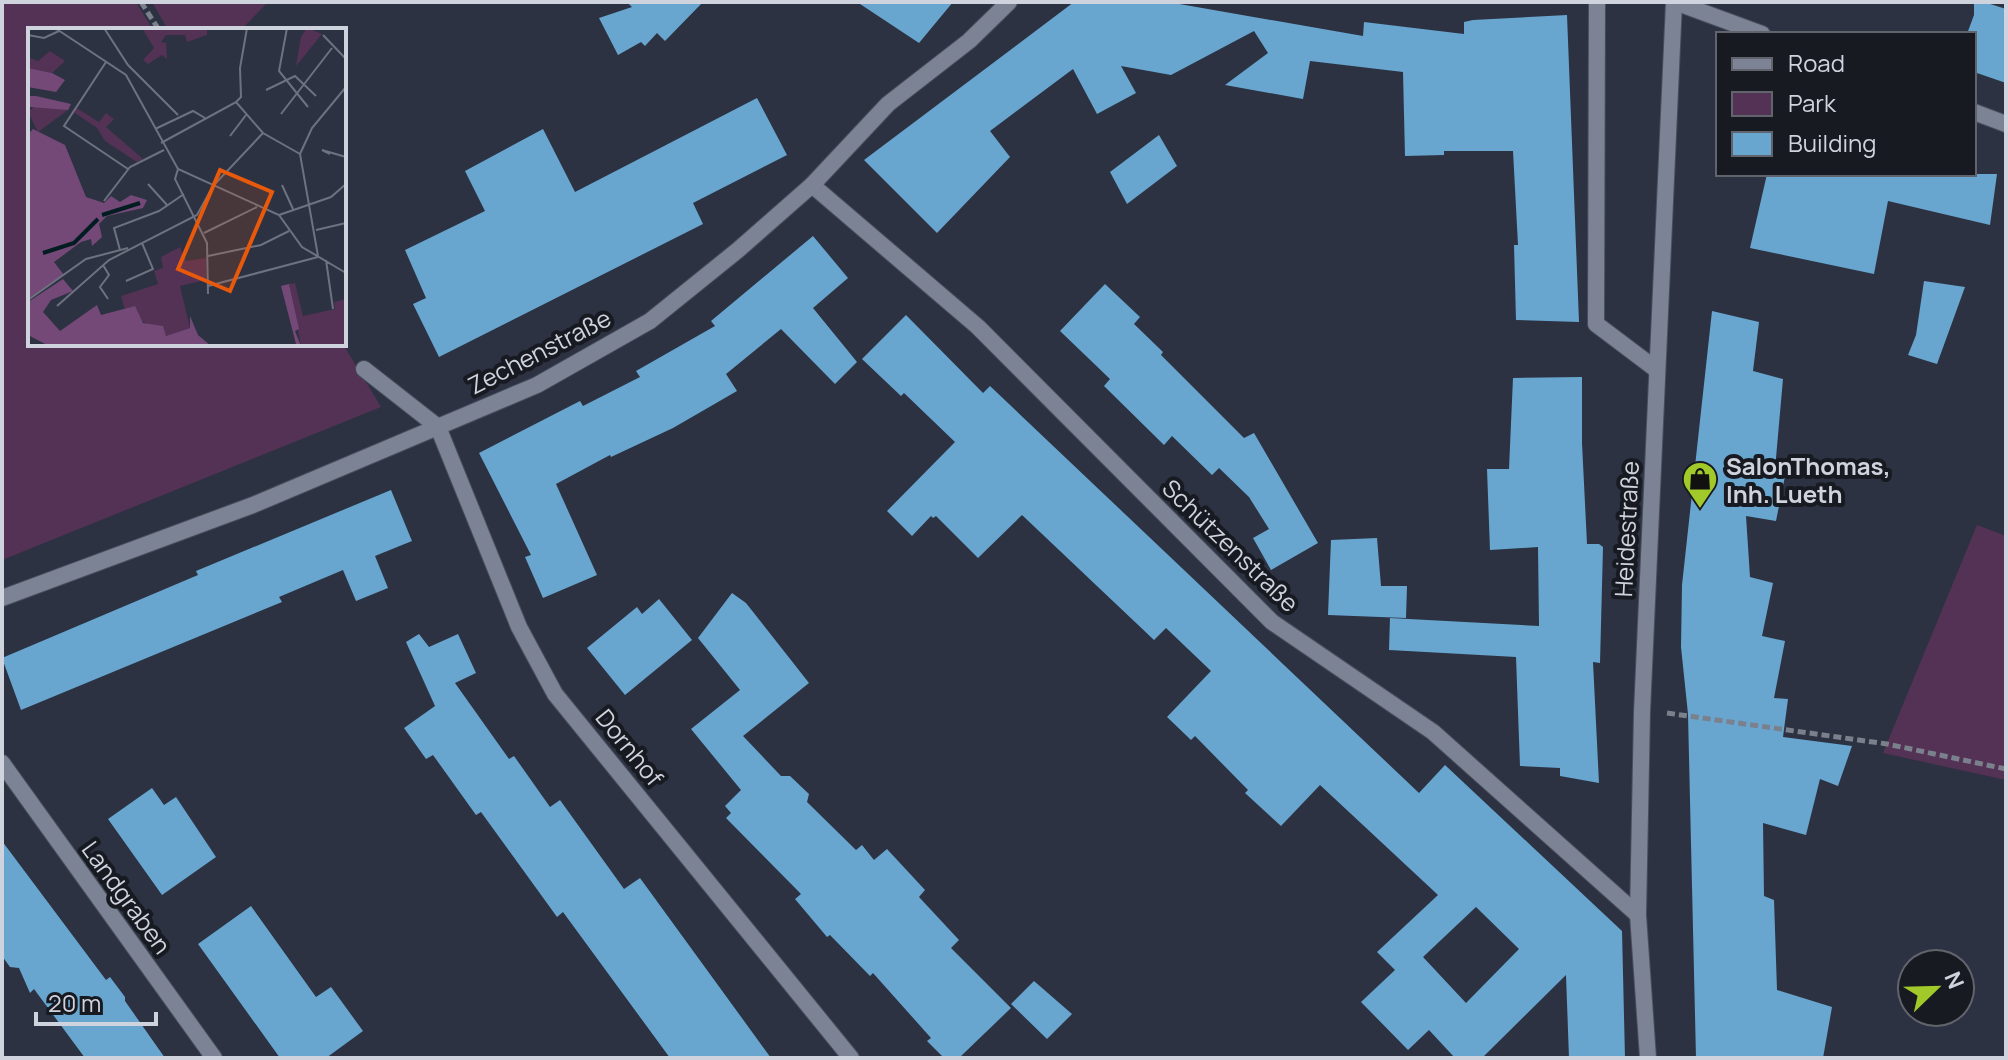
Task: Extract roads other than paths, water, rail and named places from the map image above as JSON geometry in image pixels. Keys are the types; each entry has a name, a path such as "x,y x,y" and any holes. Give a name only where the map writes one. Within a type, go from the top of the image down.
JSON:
{"street":[{"name":"Zechenstraße","path":"2,598 253,505 537,385 650,321 812,185 888,104 969,41 1009,2"},
{"path":"1597,2 1596,324 1657,370"},
{"path":"1674,2 1756,32"},
{"name":"Heidestraße","path":"1648,1058 1638,915 1642,712 1674,2"},
{"path":"1976,113 2006,124"},
{"name":"Schützenstraße","path":"812,185 978,327 1272,622 1433,732 1638,915"},
{"path":"364,369 438,427"},
{"name":"Dornhof","path":"438,427 519,627 555,694 851,1058"},
{"name":"Landgraben","path":"2,763 214,1058"}],"place":[{"name":"SalonThomas, Inh. Lueth","path":"1700,510"}]}
